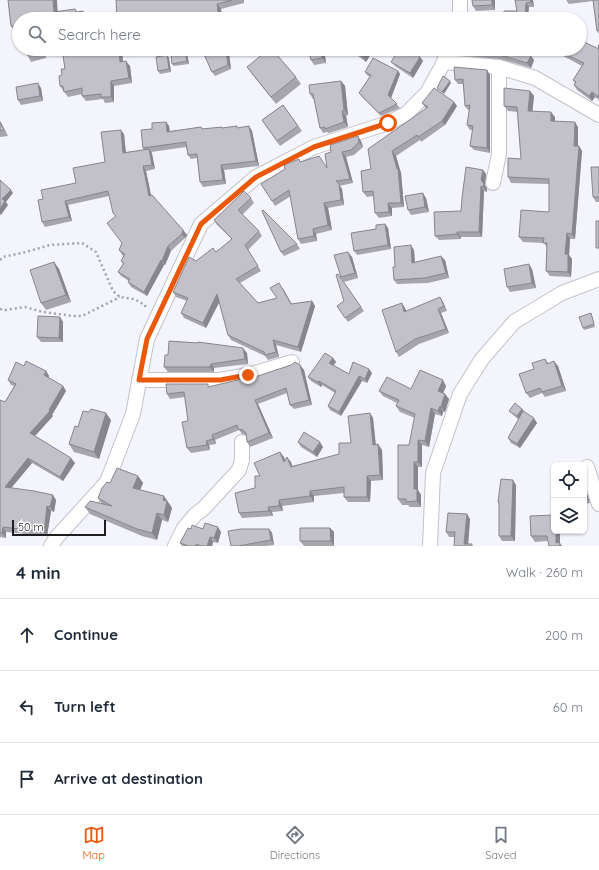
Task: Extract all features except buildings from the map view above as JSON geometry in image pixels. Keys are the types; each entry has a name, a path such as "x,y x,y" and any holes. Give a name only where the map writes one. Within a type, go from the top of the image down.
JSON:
{"street":[{"path":"460,0 460,12"},
{"path":"51,546 56,538 107,482 133,414 147,339 201,224 256,177 314,147 388,123 406,114 427,93 446,56 499,67 536,78 599,115"},
{"path":"494,183 499,154 499,67"},
{"path":"430,546 433,473 460,394 482,359 514,322 562,292 599,280"},
{"path":"139,380 220,380 248,375 292,362"},
{"path":"175,546 184,528 191,519 204,508 239,470 242,460 242,442"},
{"path":"587,468 599,504"}],"path":[{"path":"0,260 3,257 50,245 82,243 96,252 113,291 120,297 134,299 145,305 147,316"},
{"path":"0,309 5,310 25,307 43,312 82,316 120,297"}],"route":[{"path":"248,375 220,380 139,380 147,339 201,224 256,177 314,147 388,123"}]}
